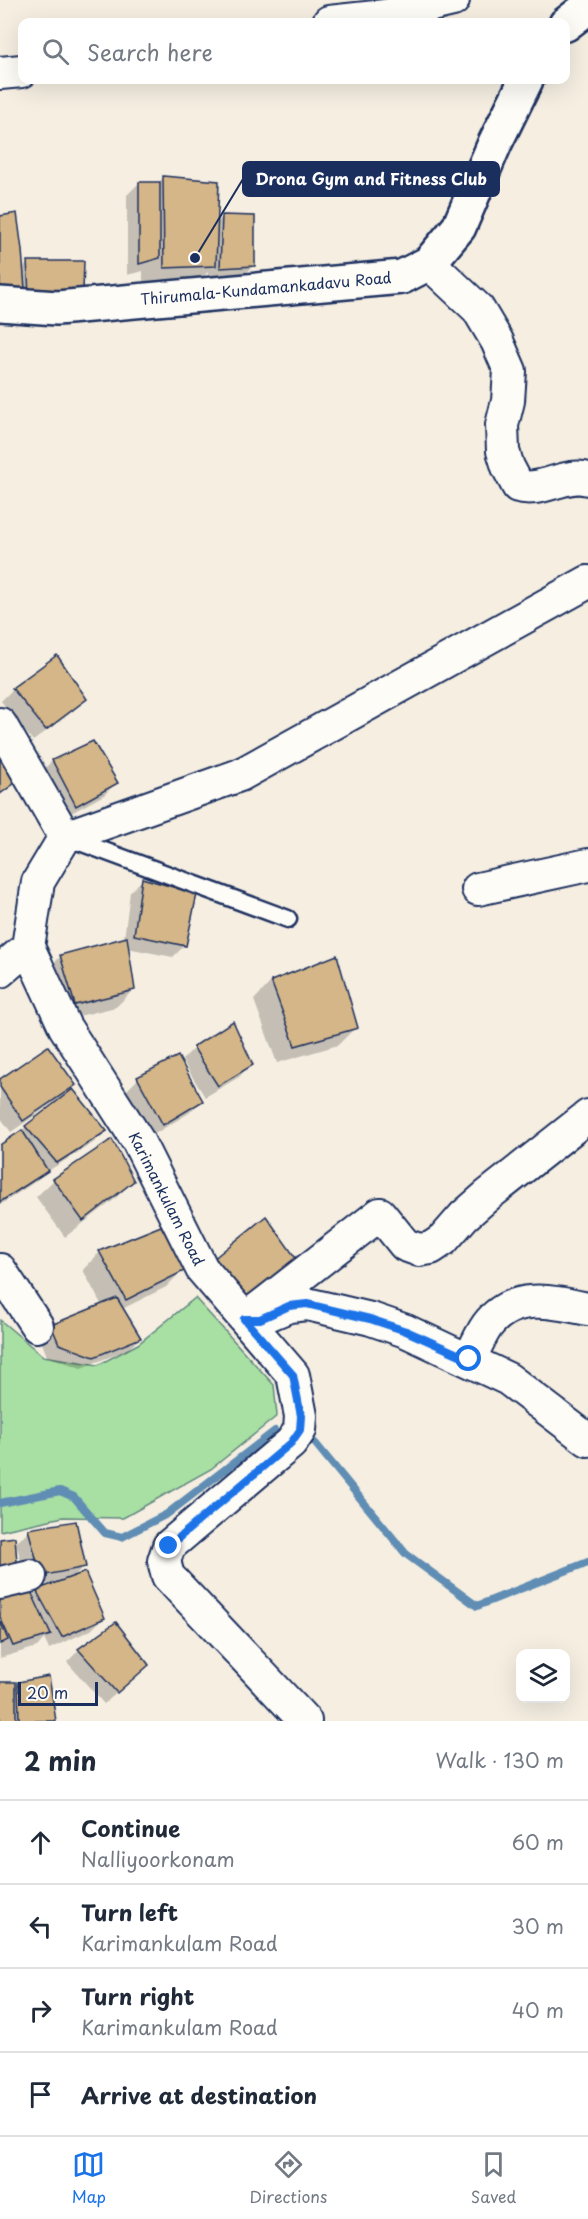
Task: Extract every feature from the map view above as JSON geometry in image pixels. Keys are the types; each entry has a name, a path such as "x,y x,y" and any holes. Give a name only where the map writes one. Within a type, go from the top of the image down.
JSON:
{"main road":[{"path":"570,21 588,5"},
{"name":"Thirumala-Kundamankadavu Road","path":"0,304 57,308 402,277 429,263 459,227 495,143 524,84"}],"street":[{"path":"345,18 385,8 453,0"},
{"path":"584,0 588,5"},
{"path":"0,73 18,71"},
{"path":"429,263 478,309 497,341 510,370 508,401 502,424 503,451 518,486 536,487 570,479 588,479"},
{"path":"0,971 28,947 38,882 65,837 240,775 588,582"},
{"path":"0,724 65,837"},
{"path":"478,889 588,865"},
{"name":"Karimankulam Road","path":"28,947 65,1028 138,1141 202,1269 293,1375 301,1416 300,1430 291,1443 169,1546 164,1561 168,1576 306,1721"},
{"path":"244,1319 380,1214 405,1245 419,1250 432,1248 488,1195 588,1116"},
{"path":"0,1270 37,1326"},
{"path":"469,1359 490,1322 517,1303 537,1301 588,1309"},
{"path":"244,1319 260,1319 289,1306 307,1304 370,1319 406,1331 508,1379 588,1440"},
{"path":"0,1583 30,1576"}],"lane":[{"path":"65,837 288,919"}],"green space":[{"path":"195,1298 274,1385 277,1416 211,1469 123,1518 63,1517 0,1531 0,1320 43,1356 98,1365 138,1344"}],"building":[{"path":"163,176 219,181 216,266 164,268"},
{"path":"139,182 160,182 160,258 139,264"},
{"path":"17,213 25,289 0,287 0,216"},
{"path":"222,215 255,216 255,266 220,268"},
{"path":"27,261 84,261 83,291 29,293"},
{"path":"57,655 87,699 46,730 12,688"},
{"path":"93,741 118,783 76,806 52,760"},
{"path":"0,748 19,780 0,794"},
{"path":"142,878 197,894 186,946 134,935"},
{"path":"127,937 135,990 75,1005 60,955"},
{"path":"337,955 358,1028 295,1046 271,981"},
{"path":"233,1021 253,1065 218,1086 193,1047"},
{"path":"48,1046 76,1085 23,1121 0,1087 0,1079"},
{"path":"178,1056 203,1101 163,1125 137,1077"},
{"path":"73,1089 107,1131 57,1163 25,1126"},
{"path":"22,1130 48,1171 0,1202 0,1145"},
{"path":"112,1139 134,1181 83,1221 53,1179"},
{"path":"266,1216 300,1264 250,1305 212,1260"},
{"path":"161,1226 186,1270 126,1300 99,1251"},
{"path":"117,1298 141,1338 94,1357 59,1344 51,1325"},
{"path":"76,1521 86,1567 41,1576 28,1529"},
{"path":"15,1537 18,1575 0,1579 0,1539"},
{"path":"85,1572 105,1618 62,1637 36,1590"},
{"path":"28,1585 51,1635 13,1646 0,1617 0,1593"},
{"path":"0,1621 8,1640 0,1644"},
{"path":"116,1622 149,1665 117,1693 78,1649"},
{"path":"49,1676 56,1721 19,1721 18,1682"},
{"path":"0,1682 16,1682 16,1721 0,1721"}],"waterway":[{"path":"0,1503 60,1491 74,1497 105,1533 122,1537 167,1514 275,1431"},
{"path":"315,1443 406,1554 477,1606 588,1562"}],"place":[{"name":"Drona Gym and Fitness Club","path":"195,258"}],"route":[{"path":"169,1546 291,1443 300,1430 301,1416 293,1375 244,1319 260,1319 289,1306 307,1304 370,1319 406,1331 469,1359"}]}
